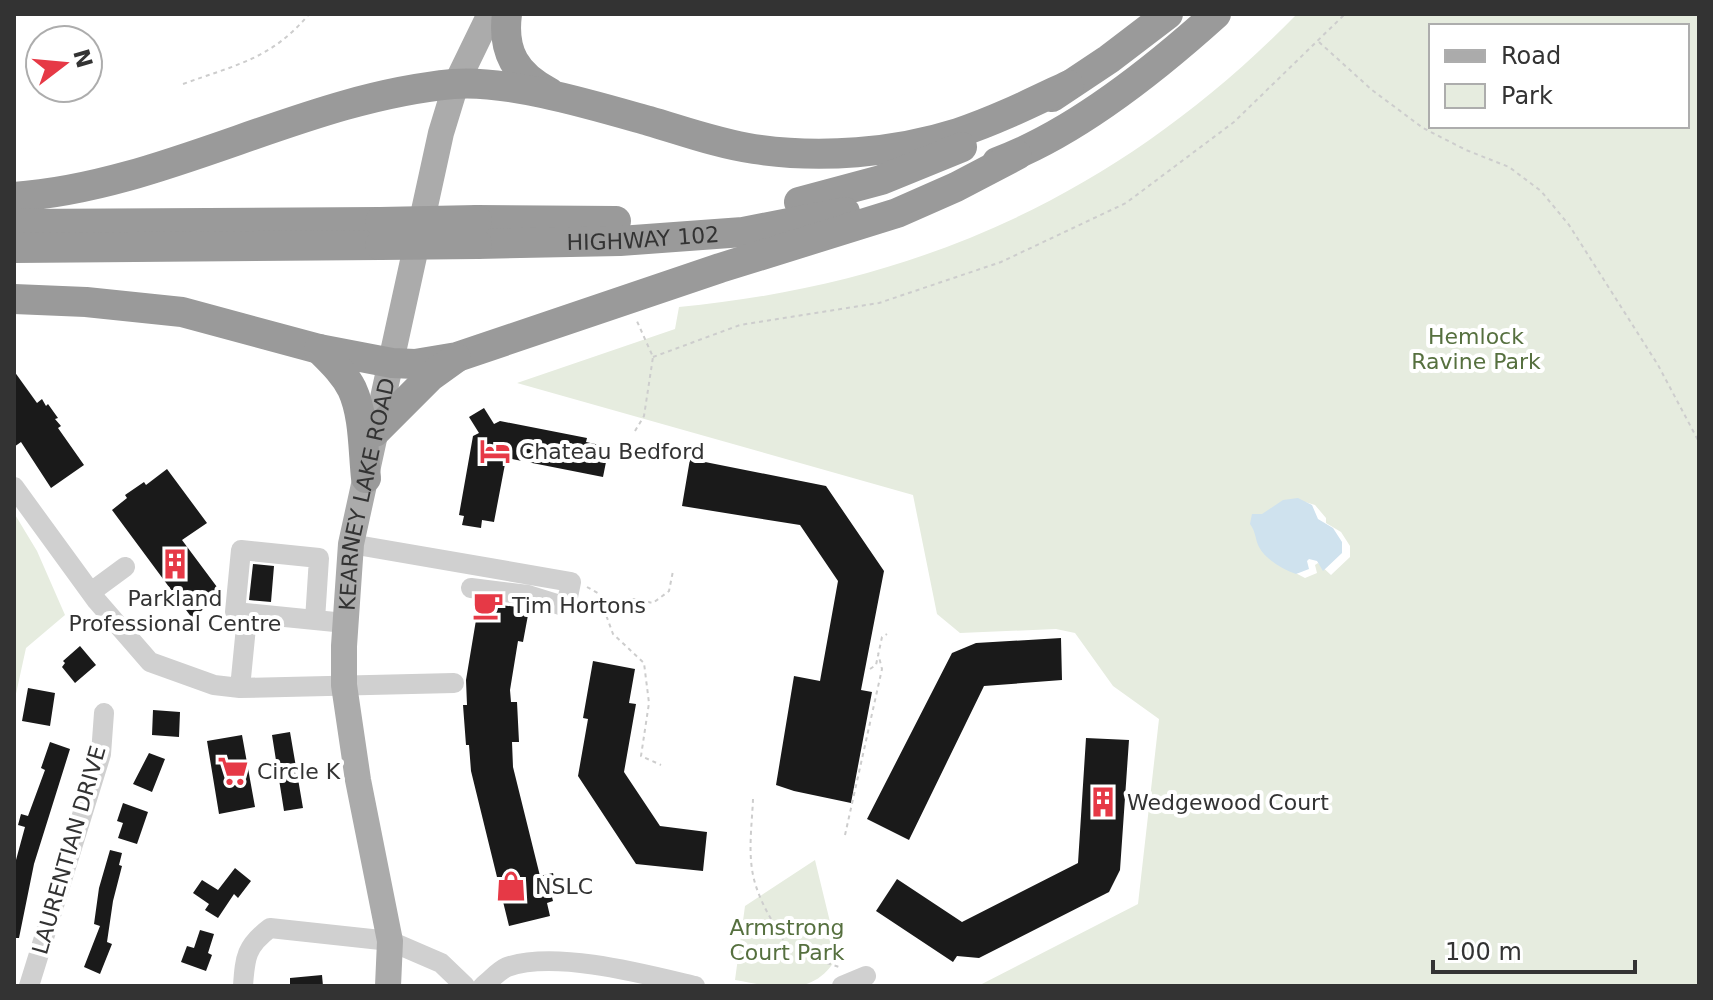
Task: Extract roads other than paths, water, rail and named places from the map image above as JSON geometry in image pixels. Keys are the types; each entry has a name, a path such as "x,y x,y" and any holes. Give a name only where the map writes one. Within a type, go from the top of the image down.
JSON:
{"highway":[{"path":"507,14 506,39 513,62 529,82 565,100"},
{"name":"HIGHWAY 102","path":"14,248 477,232 711,215 793,204 881,180 954,151 1025,116 1168,14"},
{"name":"HIGHWAY 102","path":"477,232 620,241 743,232 857,209 945,182 1017,155 1143,78 1216,14"},
{"path":"14,197 37,196 130,175 395,92 456,84 509,87 754,149 824,154 910,145 957,133 1069,85"},
{"path":"14,299 86,302 182,312 319,349 392,363 415,364 457,357 720,268 897,213 1017,155"},
{"name":"HIGHWAY 102","path":"14,224 380,233"},
{"path":"319,349 338,368 352,389 359,416 366,478"},
{"path":"375,432 431,376 457,357"}],"main road":[{"name":"KEARNEY LAKE ROAD","path":"388,986 390,941 358,780 344,685 351,544 441,133 456,84 490,14"}],"street":[{"path":"14,487 91,592 150,662 214,685 240,688 454,683"},
{"path":"351,544 569,592 560,605 528,595 471,588"},
{"path":"240,688 246,627 235,612 241,550 319,558 315,620"},
{"path":"91,592 125,567"},
{"path":"235,612 345,623"},
{"name":"LAURENTIAN DRIVE","path":"29,986 101,754 104,713"},
{"path":"243,986 244,964 254,940 270,928 390,941 441,963 465,986"},
{"path":"483,986 504,968 535,960 565,961 695,986"},
{"path":"842,986 866,976"}],"water":[{"path":"1298,498 1312,505 1318,519 1333,528 1342,542 1342,553 1323,571 1317,561 1309,559 1309,569 1296,574 1275,564 1259,547 1250,524 1252,514 1262,514 1283,500"}],"place":[{"name":"Chateau Bedford","path":"495,451"},
{"name":"Parkland Professional Centre","path":"175,564"},
{"name":"Tim Hortons","path":"488,605"},
{"name":"Circle K","path":"233,771"},
{"name":"Wedgewood Court","path":"1103,802"},
{"name":"NSLC","path":"511,886"}],"park label":[{"name":"Hemlock Ravine Park","path":"1476,348"},
{"name":"Armstrong Court Park","path":"787,940"}]}
